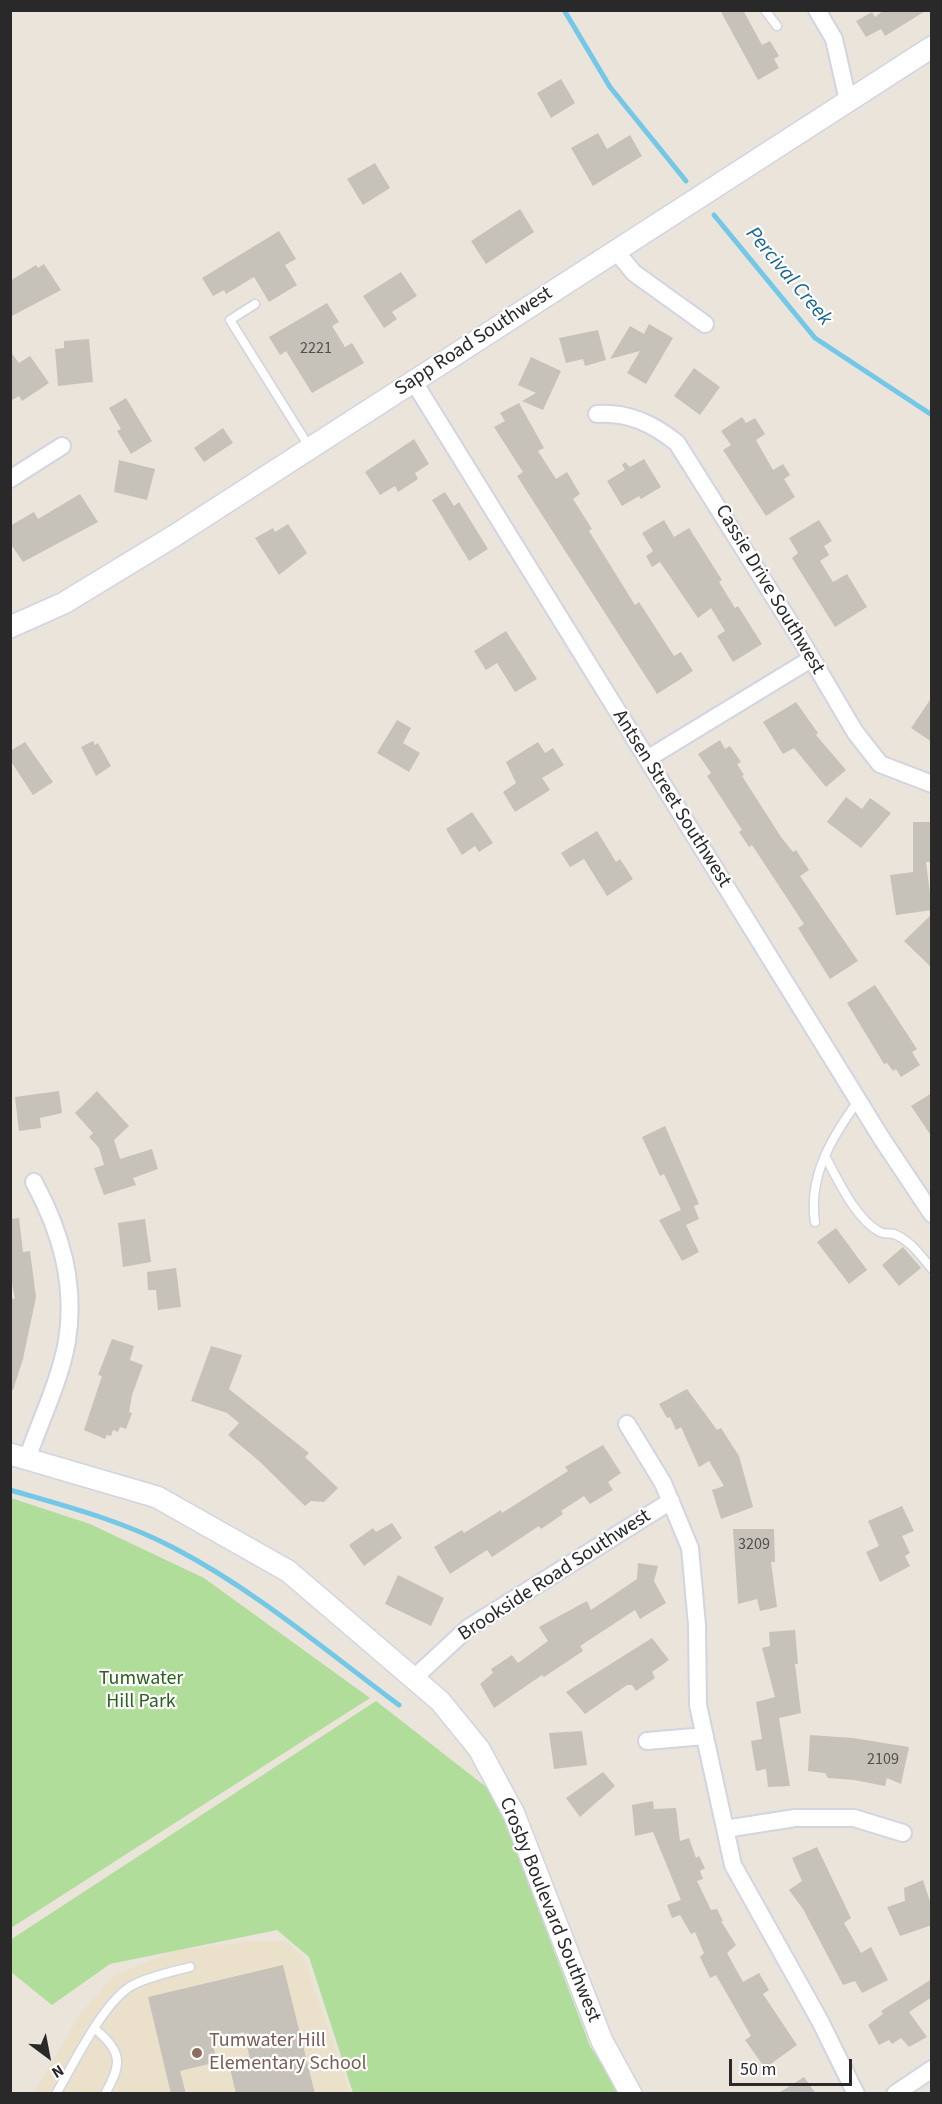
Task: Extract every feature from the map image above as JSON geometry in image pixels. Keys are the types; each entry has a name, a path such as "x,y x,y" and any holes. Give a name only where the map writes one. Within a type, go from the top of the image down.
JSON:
{"street":[{"path":"817,10 834,39 848,101"},
{"name":"Sapp Road Southwest","path":"10,627 64,603 414,382 932,47"},
{"path":"615,250 634,273 705,324"},
{"name":"Antsen Street Southwest","path":"414,382 858,1101 932,1214"},
{"name":"Cassie Drive Southwest","path":"597,414 627,415 661,431 677,443 855,732 880,764 932,784"},
{"path":"10,479 62,446"},
{"path":"647,759 812,659"},
{"path":"19,1456 67,1342 69,1309 68,1275 62,1242 51,1214 34,1182"},
{"path":"627,1424 663,1483 690,1548 697,1625 698,1705 733,1865 820,2021 856,2094"},
{"name":"Crosby Boulevard Southwest","path":"19,1456 157,1497 288,1571 440,1701 479,1749 514,1814 602,2042 631,2094"},
{"name":"Brookside Road Southwest","path":"414,1678 468,1628 671,1501"},
{"path":"647,1741 705,1736"},
{"path":"725,1829 795,1818 854,1818 903,1833"},
{"path":"895,2094 932,2069"}],"lane":[{"path":"765,10 777,26"},
{"path":"255,304 230,320 310,448"},
{"path":"815,1222 812,1202 825,1156 838,1128 858,1101"},
{"path":"825,1156 848,1199 865,1219 879,1232 894,1234 913,1245 932,1269"},
{"path":"56,2094 114,1999 131,1986 155,1976 190,1967"},
{"path":"95,2029 113,2047 117,2057 118,2066 105,2094"}],"shaded area":[{"name":"Tumwater Hill Elementary School","path":"249,1941 286,1941 304,1958 350,2093 33,2094 80,2014 114,1975 175,1951"}],"green space":[{"name":"Tumwater Hill Park","path":"11,1498 90,1524 204,1578 370,1698 11,1928"},
{"path":"376,1701 494,1793 590,2046 620,2093 353,2093 309,1957 277,1930 110,1964 52,2005 11,1972 10,1940"}],"building":[{"path":"720,10 743,10 762,45 770,41 779,56 774,59 779,68 758,80"},
{"path":"884,10 927,10 885,36 881,29 866,37 856,21 872,12 875,17"},
{"path":"561,79 575,103 551,118 537,93"},
{"path":"598,133 607,149 630,135 642,156 593,186 571,148"},
{"path":"375,163 390,188 363,205 347,179"},
{"path":"520,209 534,232 486,264 471,241"},
{"path":"279,231 296,259 285,265 297,285 269,302 254,277 226,294 224,290 213,296 202,278"},
{"path":"44,264 61,290 10,317 10,281 36,265 38,268"},
{"path":"401,272 417,296 392,312 397,319 384,328 363,296"},
{"path":"327,303 339,322 332,326 345,347 352,343 364,363 312,393 286,351 280,355 269,337"},
{"path":"649,324 673,338 646,384 627,373 640,351 610,359 630,326 644,334"},
{"path":"598,330 606,360 585,366 583,359 566,363 559,338"},
{"path":"89,339 93,382 58,386 55,349 64,348 64,341"},
{"path":"10,351 19,363 30,356 49,383 22,401 19,396 10,401"},
{"path":"531,357 561,371 543,410 522,401 536,393 518,385"},
{"path":"694,368 720,387 700,415 674,396"},
{"path":"126,398 152,441 131,454 117,431 121,429 109,408"},
{"path":"519,403 544,448 538,451 556,479 567,472 580,494 573,499 592,529 589,531 635,605 639,602 674,656 681,652 693,671 657,694 517,476 523,472 494,427 505,421 500,413"},
{"path":"742,417 746,423 755,418 765,434 756,440 773,470 783,464 790,475 784,479 795,497 766,516 723,450 731,445 721,431"},
{"path":"223,428 233,443 204,462 194,448"},
{"path":"414,439 429,464 415,473 418,479 398,492 395,486 380,495 365,472"},
{"path":"644,459 661,487 641,499 639,496 622,506 607,481 625,470 622,465 625,462 630,467"},
{"path":"119,460 155,469 147,500 114,492"},
{"path":"445,492 454,506 459,502 488,549 469,561 432,500"},
{"path":"80,494 98,522 23,562 10,543 10,526 34,512 38,519"},
{"path":"664,520 674,537 689,528 722,580 719,582 735,608 738,606 762,644 733,662 717,636 725,631 711,608 698,618 660,562 652,567 646,556 653,551 642,533"},
{"path":"819,520 832,541 824,546 829,555 820,561 833,582 847,574 867,607 835,627 792,558 798,553 789,538"},
{"path":"288,524 307,553 279,575 255,538 273,528 275,532"},
{"path":"506,631 537,679 515,692 497,663 486,670 474,651"},
{"path":"932,697 932,742 911,728"},
{"path":"796,702 818,733 816,735 846,770 826,787 794,748 783,754 763,722"},
{"path":"397,720 411,728 403,743 420,753 409,772 377,753"},
{"path":"720,740 725,749 730,746 741,762 737,764 744,775 742,776 781,837 793,852 796,850 809,870 800,876 858,961 830,979 798,928 804,924 752,845 749,847 739,832 742,830 707,776 711,773 698,754"},
{"path":"93,741 95,745 98,743 111,766 96,776 81,747"},
{"path":"25,742 53,782 33,795 10,760 10,751"},
{"path":"538,742 545,753 553,748 564,765 542,778 550,790 515,812 503,792 516,783 506,762"},
{"path":"846,797 862,809 870,798 891,813 861,848 827,822"},
{"path":"472,812 493,843 479,852 475,846 462,855 446,829"},
{"path":"913,822 932,822 932,862 926,862 932,910 896,915 890,875 913,872"},
{"path":"597,831 616,862 620,859 633,879 607,896 584,859 570,867 561,853"},
{"path":"932,914 932,968 904,941"},
{"path":"875,985 917,1049 912,1052 920,1065 901,1077 896,1069 893,1071 887,1063 884,1064 847,1003"},
{"path":"59,1091 62,1113 40,1118 41,1128 19,1131 15,1097"},
{"path":"97,1091 129,1126 114,1140 120,1159 152,1149 158,1169 133,1178 136,1185 104,1195 94,1168 104,1165 99,1148 89,1137 93,1133 75,1113"},
{"path":"932,1093 932,1137 911,1106"},
{"path":"665,1126 699,1204 694,1206 699,1219 686,1225 699,1252 682,1261 659,1220 681,1210 664,1174 660,1176 642,1137"},
{"path":"19,1218 23,1252 30,1251 36,1297 23,1359 13,1390 10,1390 10,1298 15,1299 10,1273 10,1219"},
{"path":"145,1219 151,1262 123,1267 118,1223"},
{"path":"836,1228 867,1270 849,1284 817,1242"},
{"path":"903,1247 921,1268 899,1286 882,1265"},
{"path":"176,1268 181,1307 158,1310 156,1290 148,1290 147,1272"},
{"path":"112,1339 134,1346 130,1360 143,1365 132,1395 129,1412 132,1413 126,1429 120,1427 118,1432 113,1430 111,1436 107,1435 105,1439 84,1430 102,1376 98,1375"},
{"path":"211,1346 242,1355 229,1389 309,1453 305,1457 338,1488 324,1502 311,1501 305,1506 259,1461 228,1435 239,1423 227,1413 191,1401"},
{"path":"687,1389 717,1430 721,1428 739,1456 753,1507 721,1519 712,1490 724,1486 709,1461 699,1467 681,1427 676,1430 670,1417 667,1418 659,1404"},
{"path":"603,1445 621,1473 608,1482 613,1490 590,1504 584,1496 561,1511 563,1514 541,1529 539,1526 492,1557 487,1550 450,1574 434,1547 462,1530 464,1533 501,1510 502,1513 568,1471 565,1467"},
{"path":"902,1506 914,1531 902,1536 910,1553 905,1556 910,1566 880,1582 866,1552 879,1546 868,1521"},
{"path":"392,1523 402,1538 364,1566 349,1545 373,1528 376,1532"},
{"path":"733,1529 774,1529 775,1562 771,1562 777,1607 760,1611 757,1599 738,1604"},
{"path":"638,1563 658,1566 654,1581 666,1603 640,1619 635,1610 580,1646 583,1651 544,1677 542,1675 494,1708 480,1684 493,1673 491,1669 512,1655 518,1663 548,1641 539,1627 587,1601 591,1610 637,1579"},
{"path":"398,1575 444,1598 431,1626 385,1604"},
{"path":"795,1630 798,1664 795,1664 801,1713 779,1718 790,1786 768,1787 766,1769 756,1771 751,1741 762,1739 756,1702 775,1697 762,1648 770,1646 769,1632"},
{"path":"652,1638 669,1660 652,1672 655,1678 636,1691 632,1685 627,1685 585,1714 566,1692"},
{"path":"582,1731 587,1765 554,1769 549,1733"},
{"path":"810,1735 853,1738 909,1747 901,1784 887,1778 885,1786 828,1778 825,1773 808,1771"},
{"path":"603,1772 615,1786 580,1817 566,1798"},
{"path":"653,1801 654,1809 676,1808 680,1841 689,1838 696,1858 699,1856 705,1868 700,1871 703,1879 697,1881 711,1910 717,1909 723,1921 721,1921 736,1945 727,1953 743,1982 759,1973 769,1990 763,1994 797,2045 765,2068 745,2040 751,2036 716,1975 710,1978 700,1957 704,1953 695,1932 691,1934 680,1915 672,1918 667,1905 681,1900 653,1832 635,1836 632,1805"},
{"path":"817,1847 851,1918 844,1923 861,1953 871,1947 888,1980 862,1993 855,1981 843,1985 803,1909 789,1890 802,1881 792,1858"},
{"path":"923,1880 932,1908 932,1925 900,1936 887,1907 905,1901 904,1888"},
{"path":"283,1965 315,2094 236,2094 230,2068 251,2064 244,2032 212,2040 217,2062 180,2071 186,2094 171,2094 148,1997"},
{"path":"932,1979 932,1997 909,2012 927,2037 909,2047 901,2038 892,2044 889,2040 879,2045 868,2025 883,2014 881,2011"},
{"path":"804,2077 816,2094 777,2094"}],"waterway":[{"name":"Percival Creek","path":"564,10 610,87 686,181"},
{"name":"Percival Creek","path":"714,215 815,338 932,415"},
{"path":"10,1490 114,1522 174,1548 262,1602 399,1705"}],"place":[{"name":"Tumwater Hill Elementary School","path":"197,2053"}]}
